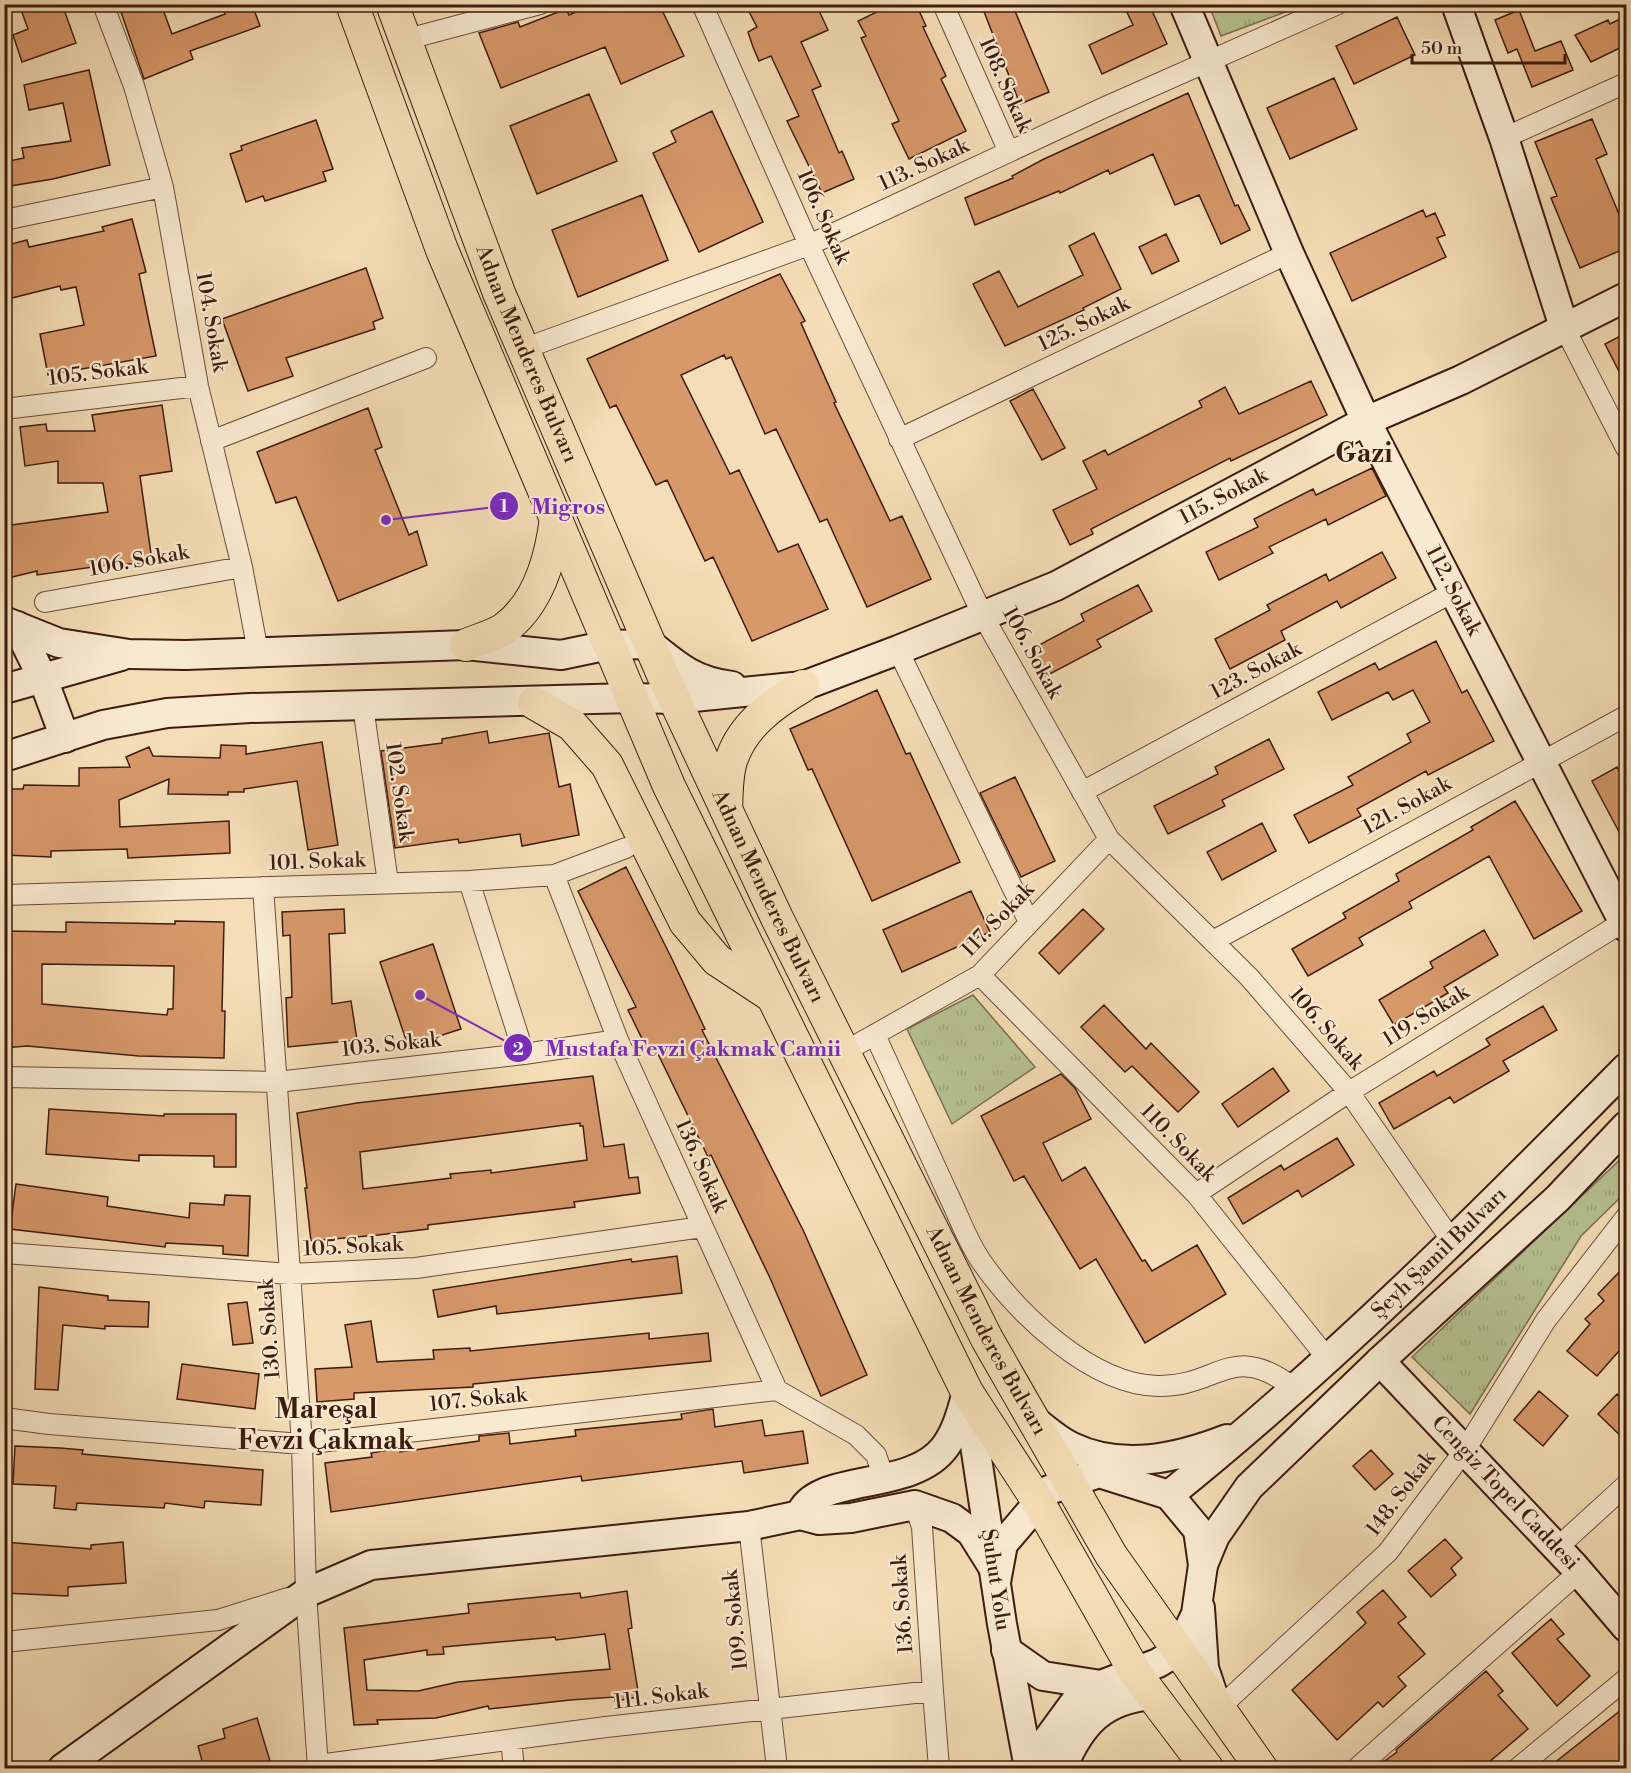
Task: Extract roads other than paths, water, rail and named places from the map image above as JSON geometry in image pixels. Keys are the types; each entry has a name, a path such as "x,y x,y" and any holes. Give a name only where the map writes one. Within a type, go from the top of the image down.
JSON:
{"main road":[{"name":"Adnan Menderes Bulvarı","path":"352,4 442,250 669,786 696,836 770,995 841,1131 967,1392 1039,1503 1145,1684 1207,1768"},
{"name":"Adnan Menderes Bulvarı","path":"392,4 499,293 650,644 726,810 844,1052 987,1339 1111,1555 1261,1768"},
{"path":"1184,4 1209,61"},
{"path":"1456,4 1504,138 1563,327"},
{"name":"112. Sokak","path":"1209,61 1289,253 1366,421 1625,925"},
{"name":"115. Sokak","path":"650,644 684,672 709,683 738,687 809,684 1056,586 1366,421 1461,380 1626,297"},
{"path":"466,645 502,630 519,616 546,568 556,519"},
{"path":"11,624 59,643 129,654 466,645 561,655 609,645 650,644"},
{"path":"11,624 43,679 65,738"},
{"path":"4,689 129,654"},
{"path":"4,757 103,725 167,713 534,703 632,698 674,699 809,684"},
{"path":"726,810 732,758 743,738 771,705 809,684"},
{"path":"534,703 572,725 607,765 685,922 717,960 770,995"},
{"name":"Şeyh Şamil Bulvarı","path":"1169,1495 1245,1432 1327,1358 1452,1241 1626,1068"},
{"name":"Şeyh Şamil Bulvarı","path":"1250,1487 1380,1361 1558,1198 1626,1126"},
{"name":"Cengiz Topel Caddesi","path":"1380,1361 1557,1548 1626,1627"},
{"path":"800,1515 804,1504 825,1490 923,1467 944,1448 959,1421 967,1392"},
{"name":"Şuhut Yolu","path":"967,1392 1006,1650 1029,1768"},
{"path":"1034,1420 1073,1448 1135,1462 1200,1449 1245,1432"},
{"path":"995,1576 1003,1544 1049,1490 1099,1473 1169,1495 1198,1530 1203,1565 1200,1594 1196,1614 1178,1651 1145,1684 1128,1697 1109,1705 1086,1726 1062,1768"},
{"path":"1198,1530 1250,1487"},
{"path":"1203,1565 1215,1536 1250,1487"},
{"path":"63,1768 306,1593 371,1565 750,1526 800,1515 835,1520 915,1505 929,1508 952,1518 971,1532 995,1576"},
{"path":"1200,1594 1204,1668 1218,1709"},
{"path":"1006,1650 1043,1676 1101,1684 1145,1684"},
{"path":"1046,1768 1045,1743 1075,1702 1101,1684"}],"street":[{"name":"104. Sokak","path":"103,4 134,86 164,187 198,386 242,567 258,652"},
{"path":"404,40 540,4"},
{"name":"106. Sokak","path":"702,4 808,245 983,616 1109,839 1249,976 1349,1092 1452,1241"},
{"name":"108. Sokak","path":"943,4 1009,152"},
{"name":"113. Sokak","path":"523,349 808,245 1338,4"},
{"path":"1504,138 1626,83"},
{"path":"4,220 164,187"},
{"name":"125. Sokak","path":"900,439 1289,253"},
{"path":"1563,327 1626,448"},
{"path":"211,441 426,358"},
{"name":"105. Sokak","path":"4,409 198,386"},
{"name":"106. Sokak","path":"45,602 242,567"},
{"name":"123. Sokak","path":"1083,792 1453,592"},
{"path":"898,650 1029,922"},
{"name":"102. Sokak","path":"363,706 388,883"},
{"name":"121. Sokak","path":"1213,941 1626,716"},
{"name":"117. Sokak","path":"844,1052 980,975 1109,839"},
{"name":"101. Sokak","path":"4,895 388,883 554,875 626,848"},
{"name":"136. Sokak","path":"554,875 618,1040 777,1390"},
{"path":"469,880 524,1054"},
{"name":"130. Sokak","path":"263,887 302,1444 306,1593 318,1767"},
{"name":"119. Sokak","path":"1196,1194 1349,1092 1625,925"},
{"name":"110. Sokak","path":"980,975 1196,1194 1327,1358"},
{"path":"874,1035 980,1259 1008,1297 1043,1329 1086,1363 1113,1376 1156,1386 1180,1384 1233,1367 1253,1365 1275,1373 1294,1388"},
{"name":"103. Sokak","path":"4,1077 277,1082 524,1054 618,1040"},
{"name":"148. Sokak","path":"1218,1709 1388,1552 1465,1450 1546,1320 1626,1217"},
{"name":"105. Sokak","path":"4,1253 290,1274 416,1269 702,1227"},
{"path":"777,1390 856,1435 876,1455 884,1478"},
{"name":"107. Sokak","path":"4,1418 49,1424 302,1444 777,1390"},
{"path":"1557,1548 1626,1485"},
{"name":"136. Sokak","path":"918,1515 922,1527 933,1691"},
{"name":"109. Sokak","path":"750,1526 777,1768"},
{"path":"1357,1768 1579,1572"},
{"path":"4,1642 219,1620 306,1593"},
{"path":"1518,1768 1626,1679"},
{"path":"933,1691 939,1768"},
{"name":"111. Sokak","path":"318,1767 511,1740 770,1708 933,1691"},
{"path":"511,1740 514,1768"}],"place":[{"name":"Migros","path":"386,520"},
{"name":"Mustafa Fevzi Çakmak Camii","path":"420,995"}],"district":[{"name":"Gazi","path":"1364,454"},
{"name":"Mareşal Fevzi Çakmak","path":"326,1426"}]}
